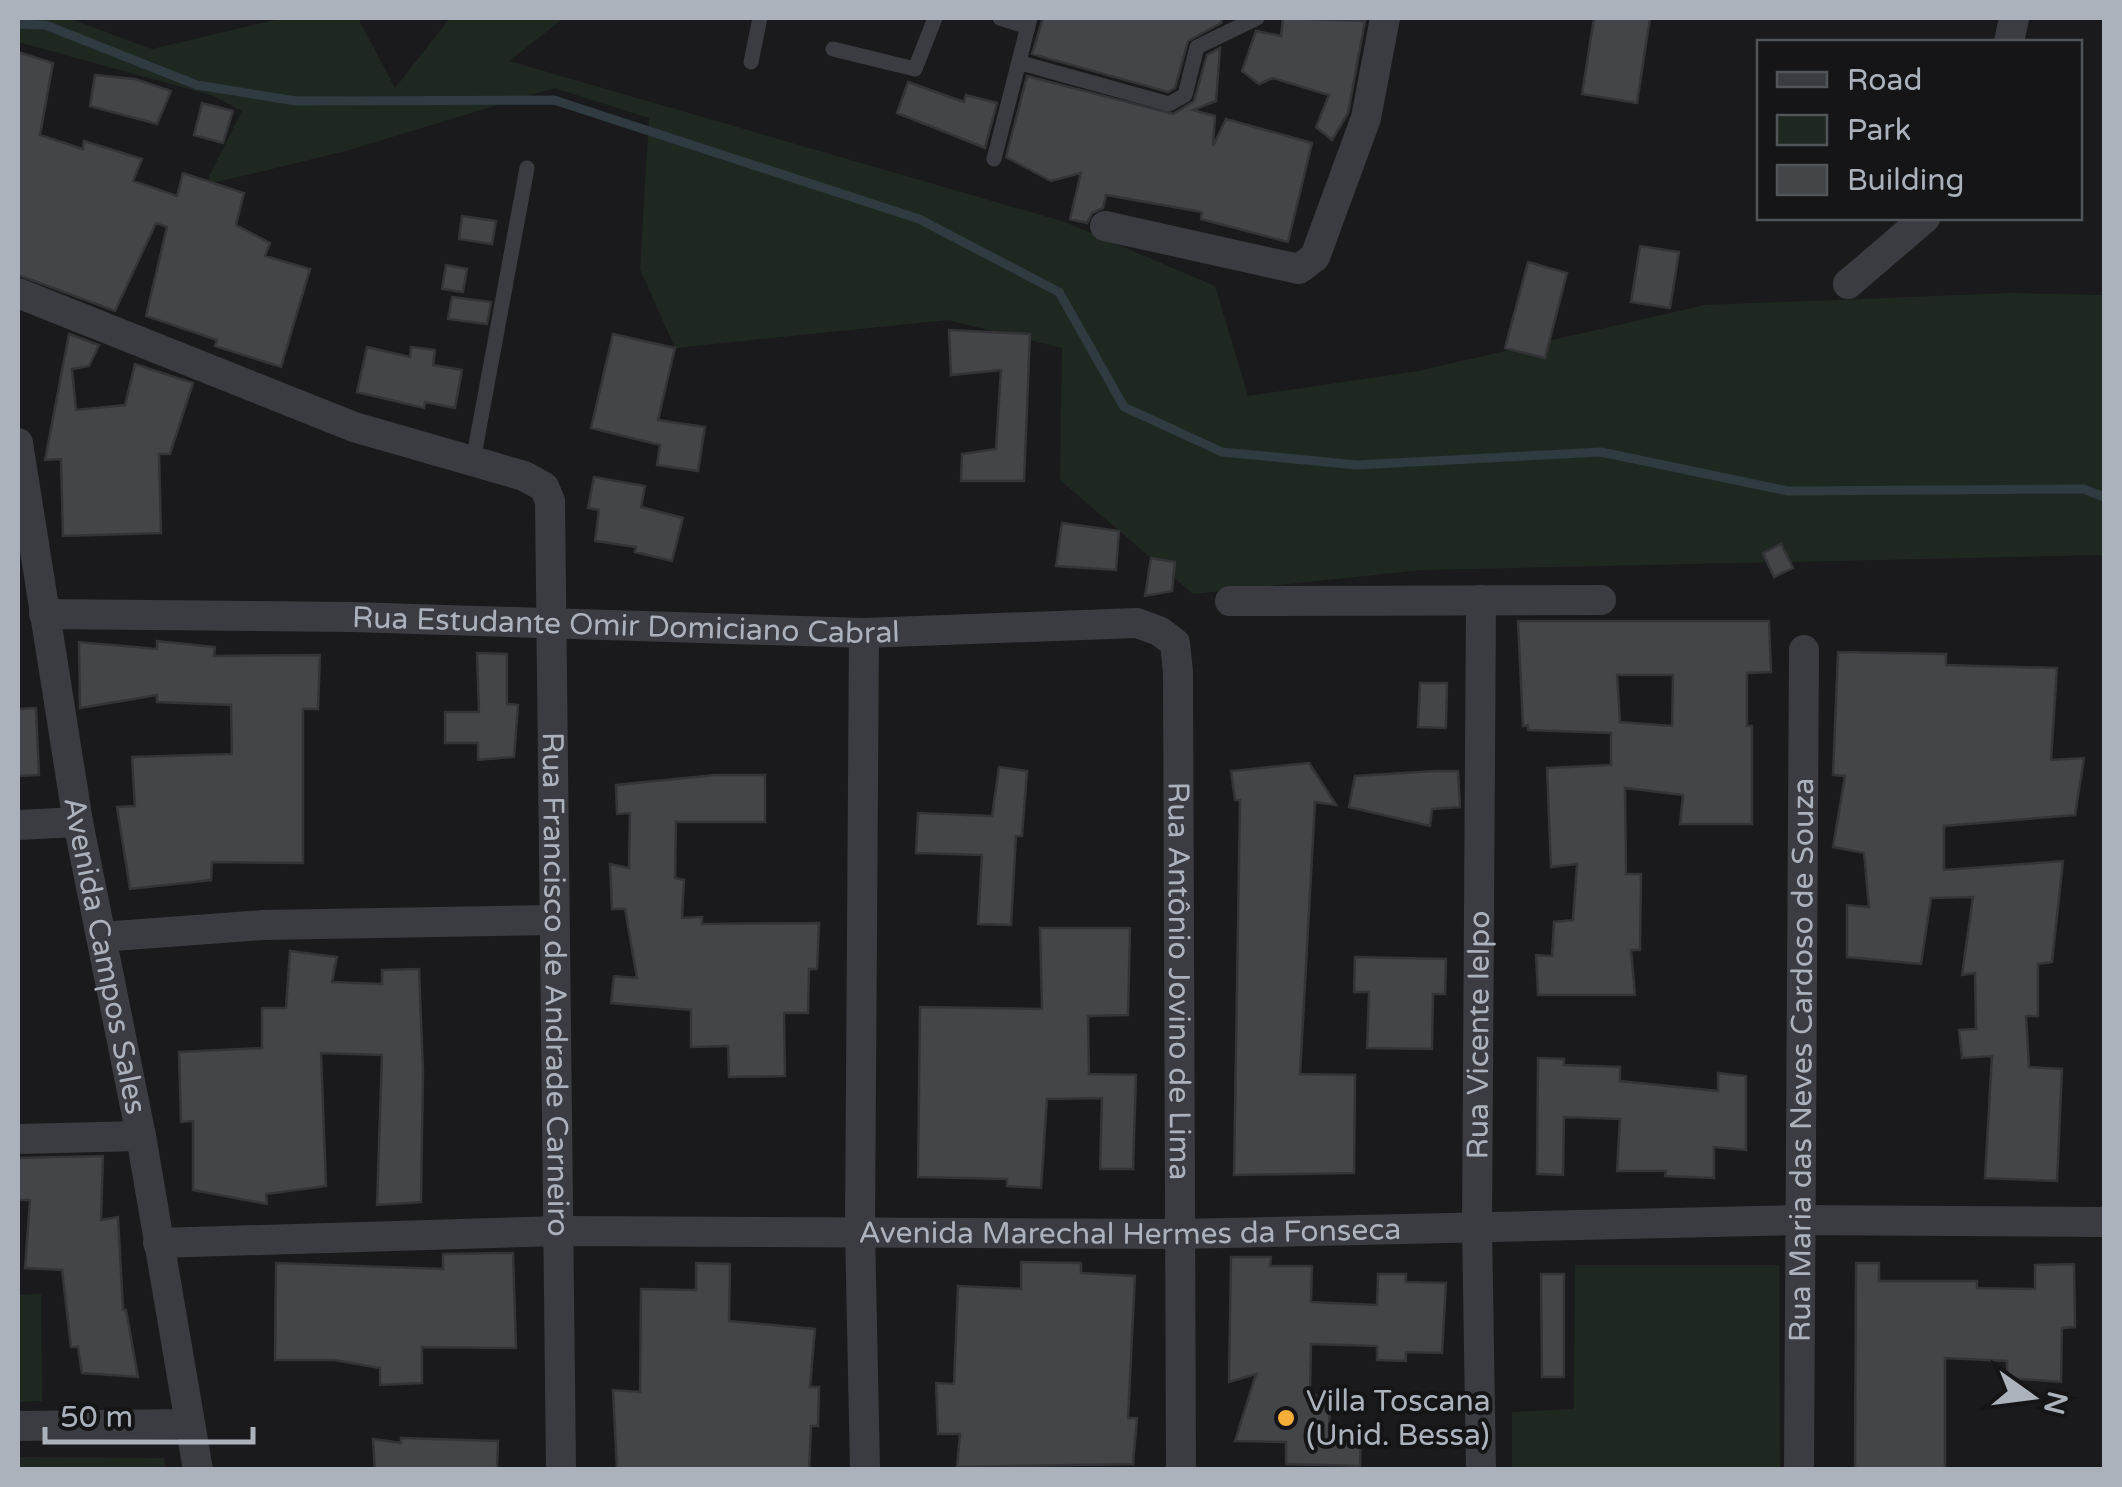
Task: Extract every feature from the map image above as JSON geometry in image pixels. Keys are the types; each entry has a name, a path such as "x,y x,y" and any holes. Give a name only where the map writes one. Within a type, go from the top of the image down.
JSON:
{"street":[{"path":"1105,226 1298,269 1315,258 1366,118 1385,18"},
{"path":"1848,284 1923,220"},
{"path":"18,293 354,427 473,461"},
{"name":"Avenida Campos Sales","path":"18,443 25,524 78,822 141,1136 198,1470"},
{"name":"Rua Francisco de Andrade Carneiro","path":"473,461 524,476 544,487 550,500 561,1470"},
{"name":"Rua Vicente Ielpo","path":"1481,600 1477,1226 1481,1470"},
{"path":"1230,601 1601,600"},
{"name":"Rua Estudante Omir Domiciano Cabral","path":"44,614 864,633 1137,623 1159,630 1175,644 1178,672"},
{"path":"864,633 860,1229 865,1470"},
{"name":"Rua Maria das Neves Cardoso de Souza","path":"1799,1470 1804,650"},
{"name":"Rua Antônio Jovino de Lima","path":"1178,672 1181,1470"},
{"path":"18,825 78,822"},
{"path":"101,937 263,925 552,920"},
{"path":"18,1139 141,1136"},
{"name":"Avenida Marechal Hermes da Fonseca","path":"158,1243 560,1231 860,1229 1180,1234 1798,1220 2104,1222"},
{"path":"18,1426 189,1424"}],"lane":[{"path":"751,62 760,18"},
{"path":"833,50 914,69 935,18"},
{"path":"994,159 1029,22 1000,18"},
{"path":"1021,62 1169,104 1185,96 1198,47 1256,18"},
{"path":"473,461 527,168"}],"green space":[{"path":"18,18 68,18 152,49 284,18 358,18 395,88 450,18 564,18 509,61 1065,222 1215,286 1248,396 1418,371 1705,305 2011,293 2104,295 2104,555 1421,570 1193,594 1060,480 1062,348 948,320 675,348 640,269 649,118 554,88 346,151 213,183 208,179 242,111 211,95 18,42"},
{"path":"1575,1265 1779,1265 1780,1469 1512,1469 1512,1412 1574,1409"},
{"path":"41,1294 42,1401 18,1402 18,1295"},
{"path":"18,1457 164,1458 165,1469 18,1469"}],"building":[{"path":"1043,18 1222,18 1221,23 1188,41 1175,88 1168,92 1032,54"},
{"path":"1283,18 1365,21 1348,113 1332,140 1316,127 1329,95 1273,78 1259,84 1242,71 1256,31 1281,36"},
{"path":"1594,18 1650,18 1637,103 1582,94"},
{"path":"1220,48 1216,101 1193,110 1215,116 1213,146 1226,119 1312,143 1288,242 1201,219 1202,212 1106,195 1103,208 1092,213 1087,223 1070,219 1081,173 1051,181 1006,157 1027,76 1173,114 1194,101 1207,55"},
{"path":"18,52 53,63 40,135 83,149 84,141 142,159 133,181 177,196 183,173 244,193 236,225 270,243 265,256 310,269 281,367 215,346 217,340 146,316 167,227 156,223 115,311 18,275"},
{"path":"95,75 135,79 171,91 157,124 90,106"},
{"path":"908,82 964,102 966,95 997,103 985,148 897,113"},
{"path":"202,103 233,111 223,143 194,135"},
{"path":"462,216 496,221 492,244 459,239"},
{"path":"1640,246 1679,252 1670,308 1631,302"},
{"path":"1528,262 1567,273 1545,358 1505,348"},
{"path":"446,265 467,269 463,292 442,289"},
{"path":"452,297 491,302 487,324 448,319"},
{"path":"949,330 1030,334 1024,481 961,481 962,454 996,449 1001,370 951,375"},
{"path":"69,334 99,345 89,366 72,369 76,410 125,405 135,364 193,383 170,454 159,454 161,533 63,536 61,459 45,460"},
{"path":"613,334 675,348 658,420 705,427 698,471 657,465 660,445 591,428"},
{"path":"367,347 410,357 411,347 435,350 433,365 462,370 455,408 425,402 424,408 357,392"},
{"path":"594,477 645,486 641,507 683,518 672,561 635,552 636,547 595,541 599,510 588,508"},
{"path":"1062,523 1119,531 1116,570 1056,566"},
{"path":"1781,544 1793,568 1774,577 1763,553"},
{"path":"1151,558 1175,562 1172,591 1145,596"},
{"path":"1518,621 1769,621 1771,672 1747,673 1747,726 1752,726 1752,824 1680,824 1683,795 1625,788 1626,874 1641,874 1640,950 1631,950 1635,995 1538,995 1536,955 1552,956 1554,922 1573,920 1577,864 1551,867 1547,768 1611,765 1611,733 1528,730 1528,725 1523,726","holes":["1617,675 1673,675 1672,726 1620,722"]},
{"path":"157,641 215,647 214,656 320,655 318,709 303,709 303,863 212,862 211,880 130,889 117,807 135,806 132,757 232,754 231,705 157,702 157,695 80,708 79,642 157,649"},
{"path":"1838,652 1946,654 1946,665 2057,668 2051,760 2084,758 2075,815 1944,826 1944,870 2063,861 2052,962 2038,964 2038,1016 2026,1016 2029,1067 2062,1069 2057,1181 1985,1178 1992,1056 1962,1058 1959,1030 1976,1029 1975,973 1962,975 1973,897 1931,898 1921,964 1847,957 1847,905 1869,907 1864,853 1833,847 1845,776 1833,775"},
{"path":"477,653 507,654 507,704 518,705 514,757 478,760 478,743 445,743 445,712 479,712"},
{"path":"1420,683 1447,683 1446,728 1418,727"},
{"path":"36,708 39,775 18,776 18,709"},
{"path":"1309,763 1336,805 1315,802 1300,1074 1355,1075 1354,1173 1234,1175 1240,800 1235,800 1231,771"},
{"path":"999,767 1027,771 1022,836 1016,836 1011,925 978,924 982,855 916,853 918,813 992,816"},
{"path":"1458,771 1460,807 1432,809 1430,826 1349,807 1355,776"},
{"path":"715,775 765,775 765,822 676,822 675,878 684,880 682,918 702,917 702,924 819,923 817,969 809,969 808,1013 784,1013 785,1076 729,1077 728,1046 691,1047 691,1010 611,1003 614,976 637,978 625,909 612,909 610,864 629,868 630,813 617,814 616,785"},
{"path":"1040,928 1130,928 1128,1015 1088,1016 1089,1074 1136,1075 1133,1169 1100,1169 1102,1098 1047,1099 1041,1188 1007,1186 1007,1179 918,1177 920,1007 1042,1009"},
{"path":"290,951 337,957 332,982 382,984 382,970 419,969 423,1072 421,1202 377,1205 382,1055 321,1053 326,1186 266,1194 267,1204 193,1190 193,1121 181,1122 179,1052 262,1048 262,1008 286,1008"},
{"path":"1355,957 1446,959 1445,994 1433,994 1432,1049 1367,1048 1369,992 1354,992"},
{"path":"1538,1058 1564,1059 1564,1065 1620,1067 1620,1081 1718,1091 1718,1073 1746,1076 1746,1150 1714,1147 1714,1178 1665,1176 1666,1171 1617,1171 1620,1119 1564,1117 1563,1175 1537,1174"},
{"path":"103,1156 101,1220 118,1217 123,1310 138,1377 82,1373 78,1347 71,1347 62,1270 25,1268 30,1200 18,1200 18,1158"},
{"path":"513,1253 516,1348 422,1347 422,1383 380,1385 380,1368 334,1360 275,1360 276,1263 443,1269 443,1254"},
{"path":"1231,1257 1271,1257 1270,1266 1312,1266 1311,1302 1377,1305 1378,1274 1406,1274 1406,1282 1446,1283 1442,1353 1406,1352 1406,1361 1377,1360 1377,1346 1311,1344 1310,1395 1330,1396 1329,1434 1361,1433 1360,1466 1286,1464 1286,1442 1235,1441 1256,1374 1229,1382"},
{"path":"1021,1262 1081,1263 1081,1273 1135,1276 1128,1418 1137,1418 1133,1464 957,1467 960,1434 938,1434 936,1383 954,1384 958,1286 1021,1289"},
{"path":"696,1263 730,1264 729,1321 815,1329 810,1387 819,1387 818,1426 811,1426 809,1470 617,1470 613,1390 640,1392 641,1289 696,1290"},
{"path":"1856,1263 1879,1263 1879,1281 1977,1281 1977,1288 2035,1289 2035,1265 2074,1264 2075,1327 2062,1328 2061,1382 2007,1378 2007,1361 1945,1358 1945,1470 1855,1470"},
{"path":"1541,1274 1564,1274 1564,1377 1542,1377"},
{"path":"401,1438 498,1441 497,1470 375,1470 373,1439 401,1443"}],"waterway":[{"path":"18,24 45,25 197,85 296,101 554,100 919,219 1059,292 1124,407 1222,452 1357,465 1601,452 1788,491 2084,489 2104,497"}],"place":[{"name":"Villa Toscana (Unid. Bessa)","path":"1286,1418"}]}
